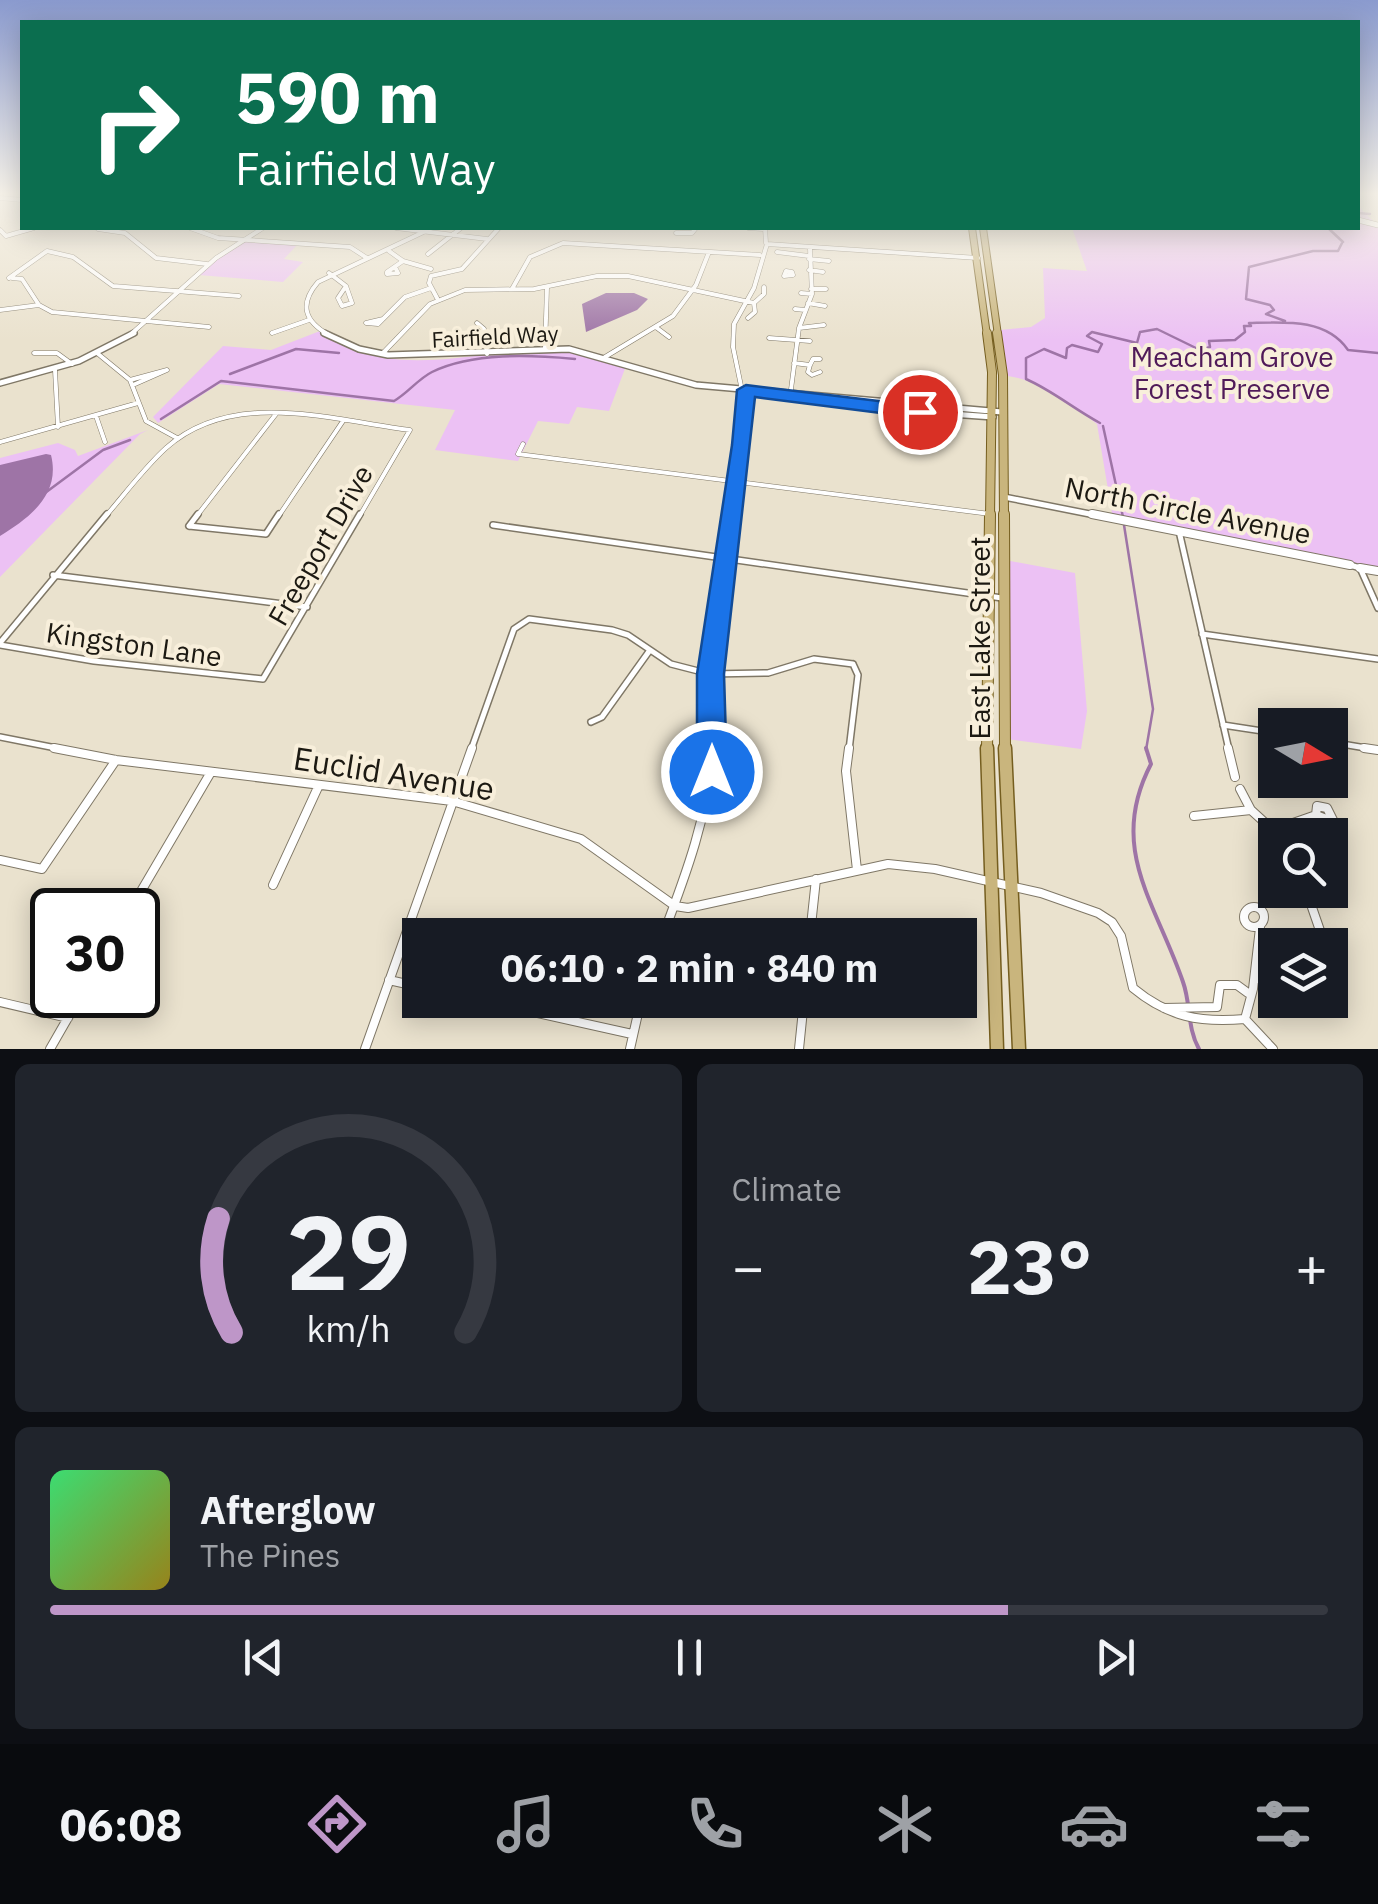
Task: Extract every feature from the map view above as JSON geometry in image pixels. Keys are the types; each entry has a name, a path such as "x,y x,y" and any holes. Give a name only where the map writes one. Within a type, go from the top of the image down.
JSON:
{"main road":[{"name":"East Lake Street","path":"975,242 991,354 1004,497 986,760 997,1049"},
{"name":"East Lake Street","path":"985,242 1001,356 990,514 1020,1049"},
{"path":"978,258 988,265"}],"street":[{"path":"136,242 156,258 205,264"},
{"path":"0,384 97,354 149,321 232,242"},
{"path":"278,242 350,247 366,258"},
{"path":"272,333 309,320 306,297 329,273 409,242"},
{"path":"428,254 444,242"},
{"path":"438,299 431,288 431,276 462,269 487,242"},
{"path":"512,290 525,260 545,244 577,242 641,250 760,255"},
{"path":"670,918 698,843 710,790 710,674 738,482 746,390 732,348 734,322 756,282 760,255 766,244 978,258"},
{"path":"790,395 799,328 812,292 810,249"},
{"path":"39,305 22,279 8,278 47,252 78,257 107,284 239,296"},
{"path":"389,252 403,261 431,269"},
{"path":"605,357 632,336 658,328 694,288 704,272 708,252"},
{"path":"777,252 829,261"},
{"path":"395,267 403,261"},
{"path":"793,274 822,272"},
{"path":"329,273 346,284 352,303 342,306 338,301 346,284"},
{"path":"382,354 438,299 465,290 546,288 618,275 754,303"},
{"path":"754,303 764,294 764,287"},
{"path":"383,319 410,294 431,288"},
{"path":"545,348 546,288"},
{"path":"802,294 826,289"},
{"path":"748,318 755,312 754,303"},
{"path":"808,304 825,306"},
{"path":"0,310 39,305 63,314 209,327"},
{"path":"794,309 805,310"},
{"name":"Fairfield Way","path":"309,320 336,339 382,354 431,358 545,348 605,357 669,379 892,406 997,414"},
{"path":"477,323 484,328 487,354"},
{"path":"799,328 824,325"},
{"path":"658,328 669,337"},
{"path":"769,338 810,341"},
{"path":"34,353 57,352 72,364"},
{"path":"97,354 131,382 150,425 177,438"},
{"path":"820,359 812,359 810,365 812,375 820,372"},
{"path":"794,363 810,365"},
{"path":"55,370 58,427"},
{"path":"131,382 167,370 131,382"},
{"path":"0,442 138,404"},
{"path":"0,644 54,575 177,438 216,418 246,412 277,413 343,421 266,534 189,526 277,413"},
{"path":"96,416 106,442"},
{"name":"Freeport Drive","path":"263,679 410,430 343,421"},
{"path":"522,444 518,454 990,514"},
{"name":"North Circle Avenue","path":"990,495 1378,571"},
{"path":"493,525 996,597"},
{"path":"1179,531 1235,777"},
{"path":"1360,568 1378,608"},
{"path":"54,575 307,607"},
{"path":"366,1049 509,637 529,618 612,630 684,669 710,674 768,673 814,659 854,663 858,676 846,772 857,870"},
{"path":"1202,634 1378,659"},
{"name":"Kingston Lane","path":"0,644 94,661 263,679"},
{"path":"592,722 602,717 650,650"},
{"path":"1223,725 1258,730"},
{"name":"Euclid Avenue","path":"0,737 116,760 452,801 582,839 675,906"},
{"path":"1348,745 1378,750"},
{"path":"0,860 42,869 116,760"},
{"path":"143,888 211,772"},
{"path":"273,885 320,785"},
{"path":"1240,789 1260,818"},
{"path":"1194,816 1251,810"},
{"path":"1309,818 1316,815"},
{"path":"675,906 688,908 857,870 902,864 1012,886 1092,909 1112,920 1121,935 1133,988 1154,1006 1206,1010 1217,1006 1220,986 1237,985 1249,994"},
{"path":"812,918 816,879"},
{"path":"1244,1019 1251,1009 1249,994 1258,948"},
{"path":"390,980 402,983"},
{"path":"0,1002 30,1009"},
{"path":"1164,1008 1184,1019 1244,1019"},
{"path":"50,1049 68,1018"},
{"path":"560,1018 632,1034"},
{"path":"630,1049 636,1018"},
{"path":"799,1049 802,1018"},
{"path":"1244,1019 1274,1049"}],"green space":[{"path":"237,242 297,245 284,259 303,262 283,282 199,275"},
{"name":"Meacham Grove Forest Preserve","path":"1077,242 1378,242 1378,571 1113,519 1097,424 1042,387 1003,375 1000,330 1031,327 1045,318 1043,268 1087,271"},
{"path":"320,331 350,348 381,357 436,360 546,350 580,352 626,366 609,411 577,407 569,424 538,421 518,461 435,450 455,410 219,384 158,423 153,417 223,346 271,350"},
{"path":"148,430 0,577 0,458 58,443 75,450 78,456"},
{"path":"1005,560 1075,573 1087,711 1081,749 1007,739"}],"shaded area":[{"path":"606,293 634,293 648,299 637,310 586,332 582,304"},
{"path":"51,455 53,469 47,493 32,513 0,536 0,465"}],"waterway":[{"path":"1285,321 1266,314 1274,310 1270,305 1246,299 1249,267 1313,251 1338,251 1342,243"},
{"path":"1100,423 1026,379 1026,358 1044,349 1066,358 1067,348 1072,345 1098,352 1102,344 1087,336 1092,332 1137,343 1140,332 1157,329 1200,350 1210,347 1209,341 1235,340 1245,332 1244,326 1251,326 1249,323 1276,322 1316,327 1348,350 1378,353"},
{"path":"230,374 296,349 339,353"},
{"path":"161,419 221,381 394,401 432,372 465,361 521,356 575,359"},
{"path":"1103,426 1123,517"},
{"path":"45,493 103,450 130,440"},
{"path":"1124,525 1153,709 1146,749"},
{"path":"1146,749 1151,764 1139,794 1135,849 1149,900 1183,982 1199,1049"}],"route":[{"path":"712,772 710,674 729,548 746,390 920,412"}]}
